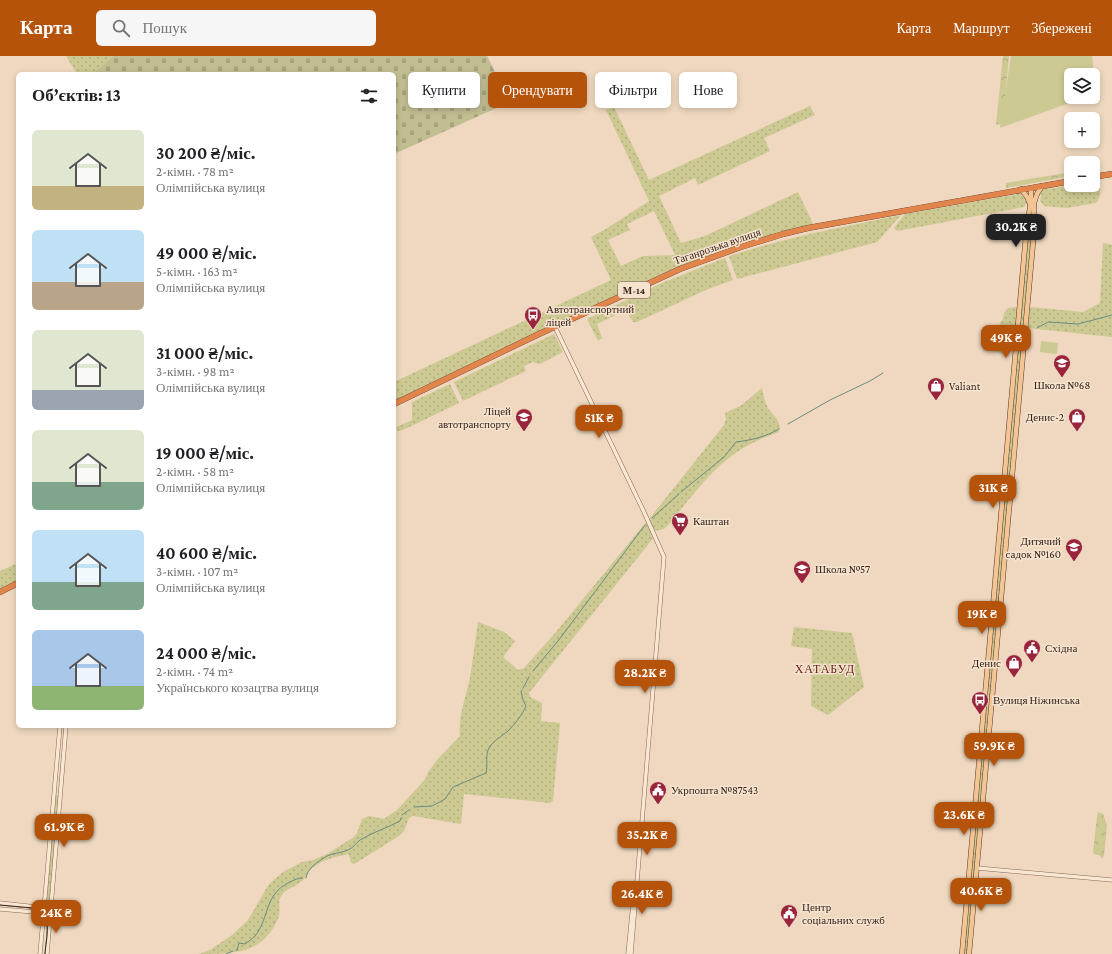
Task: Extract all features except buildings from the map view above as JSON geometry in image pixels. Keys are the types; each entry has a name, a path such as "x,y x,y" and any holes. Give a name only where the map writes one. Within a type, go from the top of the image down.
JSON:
{"highway":[{"path":"1100,176 1112,174"},
{"name":"Таганрозька вулиця","path":"396,403 680,269 723,252 774,236 808,228 1064,182"},
{"path":"0,592 16,584"}],"main road":[{"path":"962,954 1022,274 1029,211 1042,186"},
{"path":"1032,188 1032,205"},
{"path":"969,954 1035,211 1029,199 1021,189"},
{"path":"1029,211 1035,211"},
{"path":"1022,274 1030,274"},
{"path":"1007,446 1014,447"},
{"path":"984,698 992,699"},
{"path":"969,868 977,868"}],"street":[{"path":"555,327 664,557 630,954"},
{"path":"40,954 60,728"},
{"path":"47,954 66,728"},
{"path":"55,783 62,783"},
{"path":"977,868 1112,880"},
{"path":"0,903 45,907 51,911 44,913 0,909 0,903"}],"green space":[{"path":"66,56 113,56 94,72 76,72"},
{"path":"113,56 487,56 495,72 488,72 488,108 497,108 396,153 396,72 94,72"},
{"path":"1003,56 1009,56 1003,123 996,125"},
{"path":"1011,56 1092,56 1093,68 1064,68 1064,104 1067,104 1000,128"},
{"path":"810,106 815,115 764,138 770,151 698,185 695,178 659,196 681,243 705,236 798,192 813,224 724,249 659,275 396,400 396,381 611,280 591,237 649,201 606,110 614,108 649,180","holes":["654,211 675,255 643,256 621,266 608,240 630,230 627,224"]},
{"path":"1064,173 1064,177 1006,188 1006,183"},
{"path":"1064,186 1064,192 1100,192 1100,194 1096,203 1067,208 1044,206 1040,201 1042,190"},
{"path":"1023,193 1027,203 1024,207 897,231 894,228 905,214"},
{"path":"1035,214 969,954 961,954 1017,327 1012,329 1010,350 1007,354 991,351 992,334 1002,321 1004,313 1008,308 1019,307 1028,215"},
{"path":"901,215 877,242 737,279 729,256 809,234"},
{"path":"1103,243 1112,245 1112,337 1028,328 1030,307 1083,312 1100,303"},
{"path":"725,258 733,280 708,289 637,322 633,322 626,310 597,324 602,338 598,341 587,319 662,283"},
{"path":"1005,328 1008,331 1006,343 998,346 994,345 993,336 996,330"},
{"path":"554,334 563,352 540,364 533,362 524,366 526,371 463,401 454,382"},
{"path":"1041,341 1058,343 1057,354 1040,352"},
{"path":"450,384 459,403 398,431 396,427 412,420 412,402"},
{"path":"762,388 766,404 778,421 780,428 779,432 750,444 739,450 725,461 699,487 664,529 655,531 649,519 724,425 726,419 725,413 742,405"},
{"path":"647,521 655,536 529,693 530,697 542,703 541,721 560,723 553,801 550,803 464,794 461,824 413,816 409,818 404,831 399,836 354,864 351,863 348,854 324,861 311,869 302,881 287,890 282,895 279,900 278,919 272,931 256,945 246,950 236,952 199,954 210,950 232,935 248,920 269,884 283,872 302,862 313,860 327,854 354,837 362,819 369,816 384,819 397,810 426,778 428,772 437,760 460,736 461,714 470,678 478,622 504,632 515,641 504,658 518,670 524,668 556,632"},
{"path":"16,564 16,581 0,589 0,571"},
{"path":"794,627 852,633 864,687 828,715 811,706 812,649 791,646"},
{"path":"55,795 60,795 50,904 46,903"},
{"path":"1098,812 1103,814 1107,825 1104,856 1102,859 1099,855 1093,853"}],"waterway":[{"path":"1037,328 1048,322 1078,324 1112,315"},
{"path":"994,345 1008,331 1011,325"},
{"path":"788,424 830,400 870,381 883,373"},
{"path":"681,492 724,457 736,442 758,438 779,429"},
{"path":"652,518 679,494"},
{"path":"533,671 558,641 645,525"},
{"path":"523,688 529,677"},
{"path":"414,807 432,806 445,799 453,787 486,773 487,754 489,748 495,741 508,731 526,706 521,691"},
{"path":"402,815 409,810"},
{"path":"306,878 311,868 324,858 350,849 360,840 400,821 401,818"},
{"path":"236,950 239,943 245,944 255,936 260,929 271,899 276,893 290,882 302,878"},
{"path":"226,954 233,951"}],"tram line":[{"path":"0,905 33,908 40,911 44,915 47,927 45,954"}],"place":[{"name":"Автотранспортний ліцей","path":"533,330"},
{"name":"Школа №68","path":"1062,378"},
{"name":"Valiant","path":"936,401"},
{"name":"Ліцей автотранспорту","path":"524,432"},
{"name":"Денис-2","path":"1077,432"},
{"name":"Каштан","path":"680,536"},
{"name":"Дитячий садок №160","path":"1074,562"},
{"name":"Школа №57","path":"802,584"},
{"name":"Східна","path":"1032,663"},
{"name":"Денис","path":"1014,678"},
{"name":"Вулиця Ніжинська","path":"980,715"},
{"name":"Укрпошта №87543","path":"658,805"},
{"name":"Центр соціальних служб","path":"789,928"}],"district":[{"name":"ХАТАБУД","path":"825,669"}]}
